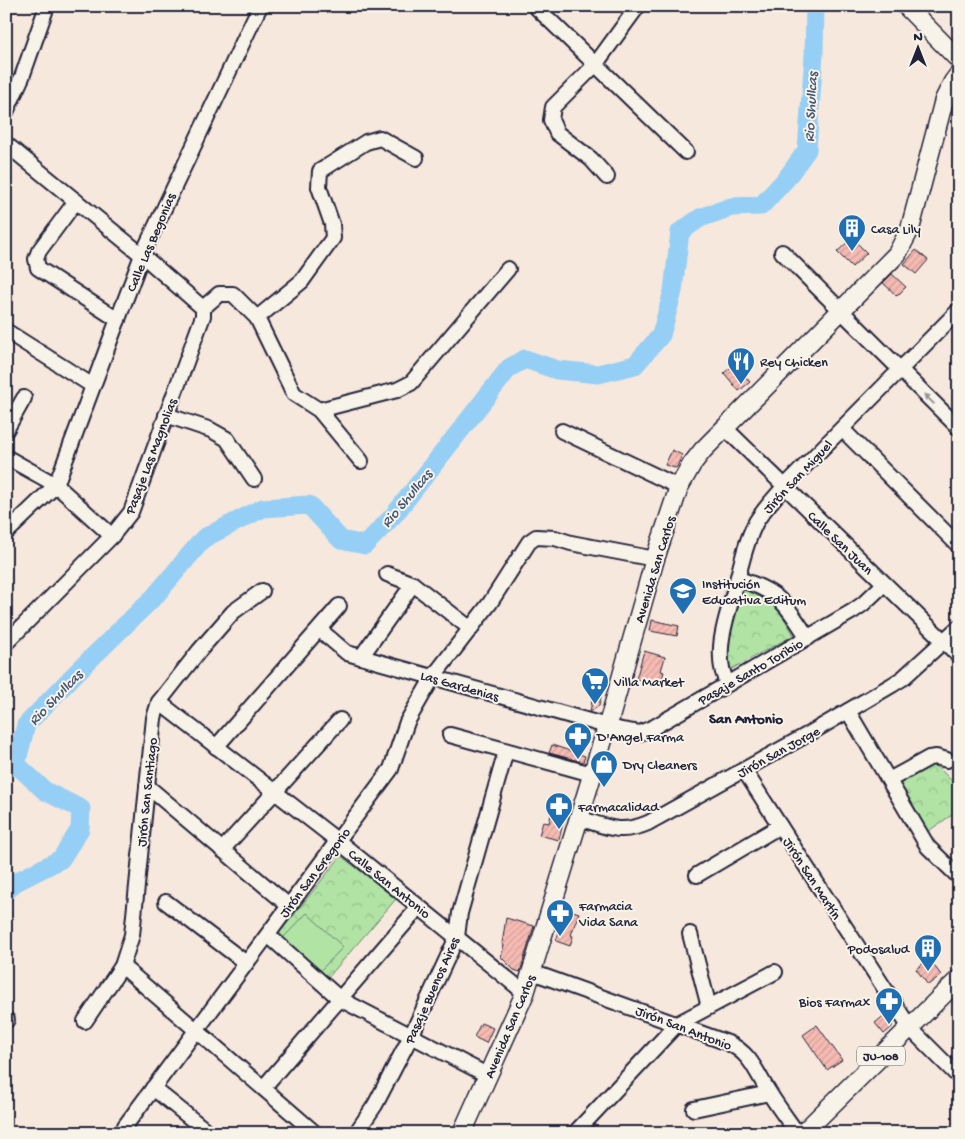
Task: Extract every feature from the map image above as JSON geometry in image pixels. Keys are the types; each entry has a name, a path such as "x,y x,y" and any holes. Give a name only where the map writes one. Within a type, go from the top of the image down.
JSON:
{"main road":[{"path":"906,6 959,60"},
{"name":"Avenida San Carlos","path":"462,1133 526,993 607,726 655,559 680,487 692,464 724,427 897,254 910,230 944,100 959,74"},
{"name":"JU-108","path":"803,1133 959,979"}],"street":[{"name":"Calle Las Begonias","path":"56,485 142,256 260,6"},
{"path":"536,6 686,152"},
{"path":"607,177 591,159 557,133 551,120 553,107 595,65 638,6"},
{"path":"6,112 22,77 43,10"},
{"path":"257,318 302,281 333,238 332,224 319,187 320,171 366,142 380,138 416,158"},
{"path":"6,144 142,256 203,312 219,294 233,294 257,318 294,394 319,410 361,461"},
{"path":"76,201 39,251 36,259 38,268 118,320"},
{"path":"782,252 959,428"},
{"path":"319,410 397,390 411,383 508,269"},
{"name":"Pasaje Las Magnolias","path":"6,643 112,536 131,512 203,312"},
{"name":"Jirón San Miguel","path":"728,684 722,672 721,647 723,633 745,550 756,522 770,502 785,486 958,312"},
{"path":"6,331 93,386"},
{"path":"6,430 24,398"},
{"path":"166,415 212,430 227,439 254,479"},
{"name":"Calle San Juan","path":"724,427 959,656"},
{"path":"842,429 959,546"},
{"path":"562,431 680,487"},
{"path":"6,457 56,485 112,536"},
{"path":"6,533 56,485"},
{"name":"Jirón San Gregorio","path":"122,1133 125,1126 153,1088 391,769 407,722 433,677 490,602 528,542 536,537 556,538 571,543 655,559"},
{"path":"387,574 413,584 471,629"},
{"path":"738,579 764,588 782,601 808,638"},
{"path":"361,657 413,584"},
{"name":"Pasaje Santo Toribio","path":"607,726 640,733 654,727 853,611 884,584"},
{"name":"Jirón San Santiago","path":"85,1021 122,966 132,935 154,718 159,702 233,612 262,591"},
{"path":"216,747 339,606"},
{"name":"Jirón San Jorge","path":"579,818 617,829 638,827 744,770 903,678 959,627"},
{"name":"Las Gardenias","path":"320,630 347,653 607,726"},
{"name":"Calle San Antonio","path":"159,702 338,841 526,993"},
{"path":"848,711 928,847 959,877"},
{"path":"222,850 340,720"},
{"path":"450,735 592,774"},
{"name":"Pasaje Buenos Aires","path":"356,1133 375,1105 411,1036 457,938 460,913 506,751"},
{"path":"889,780 929,758 936,757 946,760"},
{"name":"Jirón San Martín","path":"744,770 910,1028 959,1077"},
{"path":"147,786 289,906"},
{"path":"698,875 780,826"},
{"path":"166,902 246,963"},
{"path":"263,1088 419,907"},
{"path":"690,934 709,1007"},
{"path":"268,935 340,999 487,1076"},
{"path":"122,966 315,1133"},
{"name":"Jirón San Antonio","path":"532,972 677,1024 740,1049 749,1058 797,1133"},
{"path":"575,1133 677,1024 775,972"},
{"path":"153,1088 209,1133"},
{"path":"694,1110 769,1092"}],"green space":[{"path":"744,586 762,596 774,606 794,635 724,673 728,629"},
{"path":"930,765 939,768 959,788 959,810 927,832 898,779"},
{"path":"341,856 396,899 326,980 277,936"},
{"path":"307,913 343,947 319,972 283,938"}],"building":[{"name":"Casa Lily","path":"852,238 867,253 852,267 837,252"},
{"path":"916,250 928,260 916,274 904,264"},
{"path":"892,274 906,287 897,296 883,283"},
{"path":"735,364 750,382 739,391 724,373"},
{"path":"672,450 682,455 675,468 665,465"},
{"path":"652,620 679,626 677,636 650,631"},
{"path":"644,651 665,657 661,671 664,672 660,685 636,679"},
{"path":"593,695 601,697 599,706 590,712"},
{"path":"552,745 585,756 583,762 549,753"},
{"path":"555,799 570,803 559,840 539,835 543,822 549,823"},
{"path":"567,909 579,913 571,935 573,936 570,946 556,941"},
{"path":"506,918 534,926 520,972 514,970 501,957"},
{"name":"Podosalud","path":"929,959 941,975 928,985 916,969"},
{"path":"886,1014 892,1022 892,1027 884,1034 875,1023"},
{"path":"481,1023 493,1028 486,1043 474,1037"},
{"path":"817,1025 842,1060 827,1070 803,1035"}],"waterway":[{"name":"Rio Shullcas","path":"6,892 14,883 61,859 80,829 81,809 45,791 16,764 26,725 155,596 204,538 263,508 309,505 341,540 365,545 394,515 509,368 525,359 557,370 598,374 635,365 661,335 673,291 680,232 700,218 731,207 761,206 786,179 807,150 814,54 815,6"}],"place":[{"name":"Casa Lily","path":"852,252"},
{"name":"Rey Chicken","path":"741,385"},
{"name":"Institución Educativa Editum","path":"683,615"},
{"name":"Villa Market","path":"595,705"},
{"name":"D'Angel Farma","path":"578,760"},
{"name":"Dry Cleaners","path":"604,788"},
{"name":"Farmacalidad","path":"559,830"},
{"name":"Farmacia Vida Sana","path":"560,937"},
{"name":"Podosalud","path":"928,972"},
{"name":"Bios Farmax","path":"889,1025"}],"district":[{"name":"San Antonio","path":"746,718"}]}
